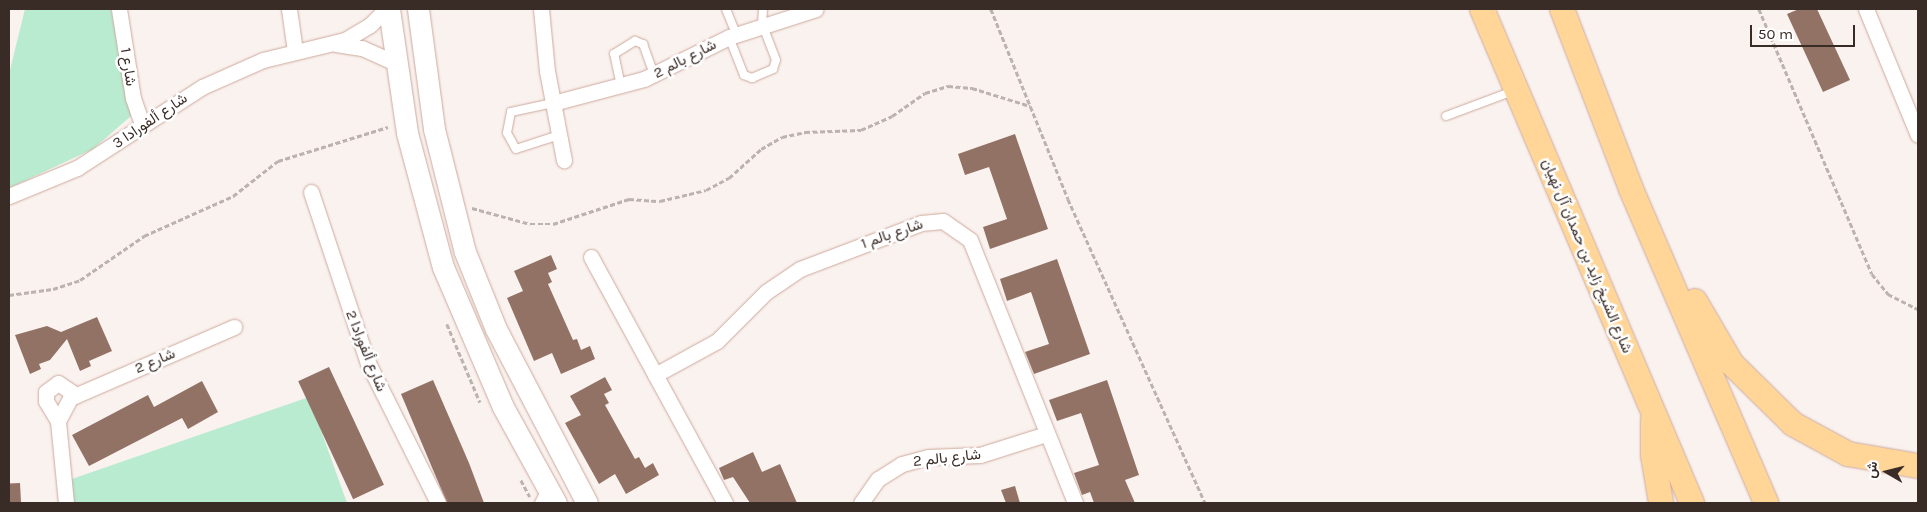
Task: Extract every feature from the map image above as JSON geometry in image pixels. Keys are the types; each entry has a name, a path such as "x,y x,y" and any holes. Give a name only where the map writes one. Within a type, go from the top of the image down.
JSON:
{"main road":[{"name":"شارع الشيخ زايد بن حمدان آل نهيان","path":"1482,9 1692,503"},
{"path":"1562,9 1631,189 1766,503"},
{"path":"1631,189 1719,345 1761,397 1793,424 1828,446 1868,460 1918,466"},
{"path":"1654,414 1653,455 1661,503"}],"street":[{"name":"شارع 1","path":"120,9 133,98 142,124"},
{"path":"289,9 295,51"},
{"name":"شارع ألفورادا 3","path":"9,196 76,168 142,124 231,73 295,51 330,43 361,40 387,9"},
{"path":"387,9 421,193 448,279 503,407 547,498"},
{"path":"417,9 446,179 465,252 491,318 588,503"},
{"path":"541,9 553,103 564,160"},
{"name":"شارع بالم 2","path":"553,103 621,87 654,75 733,35 762,24 816,9"},
{"path":"1866,9 1918,135"},
{"path":"361,40 396,62"},
{"name":"شارع ألفورادا 2","path":"311,192 368,364 438,503"},
{"name":"شارع بالم 1","path":"655,375 717,341 766,292 800,269 921,223 943,221 970,240 1075,503"},
{"path":"591,257 725,503"},
{"path":"448,279 460,286 473,314 491,318"},
{"name":"شارع 2","path":"58,421 61,409 76,394 234,327"},
{"path":"66,503 58,421 46,401 46,392 58,383 76,394"},
{"name":"شارع بالم 2","path":"861,503 878,479 902,464 928,457 980,455 1046,434"}],"lane":[{"path":"726,9 744,75 752,78 776,66 762,24 763,9"},
{"path":"621,87 614,54 635,41 644,44 654,75"},
{"path":"1446,116 1517,89"},
{"path":"553,103 511,112 507,133 516,149 559,135"}],"path":[{"path":"991,9 1030,106 1205,503"},
{"path":"1759,9 1872,274 1888,294 1918,309"},
{"path":"469,207 530,224 553,224 628,199 660,201 698,192 722,182 761,149 782,137 805,132 862,130 892,116 925,93 948,86 972,88 1030,106"},
{"path":"9,295 53,289 80,280 144,236 233,196 278,161 389,126"},
{"path":"467,200 472,216"}],"green space":[{"path":"25,9 111,9 131,116 93,149 9,188 9,74"},
{"path":"309,397 347,503 73,503 69,480"}],"building":[{"path":"1799,9 1817,9 1850,80 1823,92 1787,14"},
{"path":"1015,134 1048,229 990,249 983,227 1007,219 989,167 965,175 958,154"},
{"path":"551,255 557,269 548,273 552,282 548,284 573,340 577,339 581,350 590,346 595,359 561,374 552,353 534,361 507,298 523,291 514,271"},
{"path":"1057,259 1090,354 1034,374 1025,352 1049,344 1031,292 1007,301 1000,279"},
{"path":"97,317 112,351 89,361 91,366 80,371 67,339 50,360 39,364 41,369 30,374 15,335 47,326 61,332"},
{"path":"329,367 384,485 353,499 298,381"},
{"path":"605,377 612,390 604,394 609,403 605,405 635,459 639,457 645,468 653,463 659,475 626,494 615,474 599,484 565,423 581,415 570,396"},
{"path":"433,380 484,503 447,503 401,394"},
{"path":"1107,380 1139,475 1125,480 1135,503 1094,503 1090,492 1082,495 1074,473 1099,465 1081,413 1057,421 1049,400"},
{"path":"202,381 218,412 188,429 182,418 89,466 72,435 148,395 154,407"},
{"path":"753,452 762,472 780,464 797,503 750,503 733,477 724,480 719,468"},
{"path":"20,483 21,503 10,503 9,484"},
{"path":"1015,486 1020,503 1006,503 1001,490"}]}
